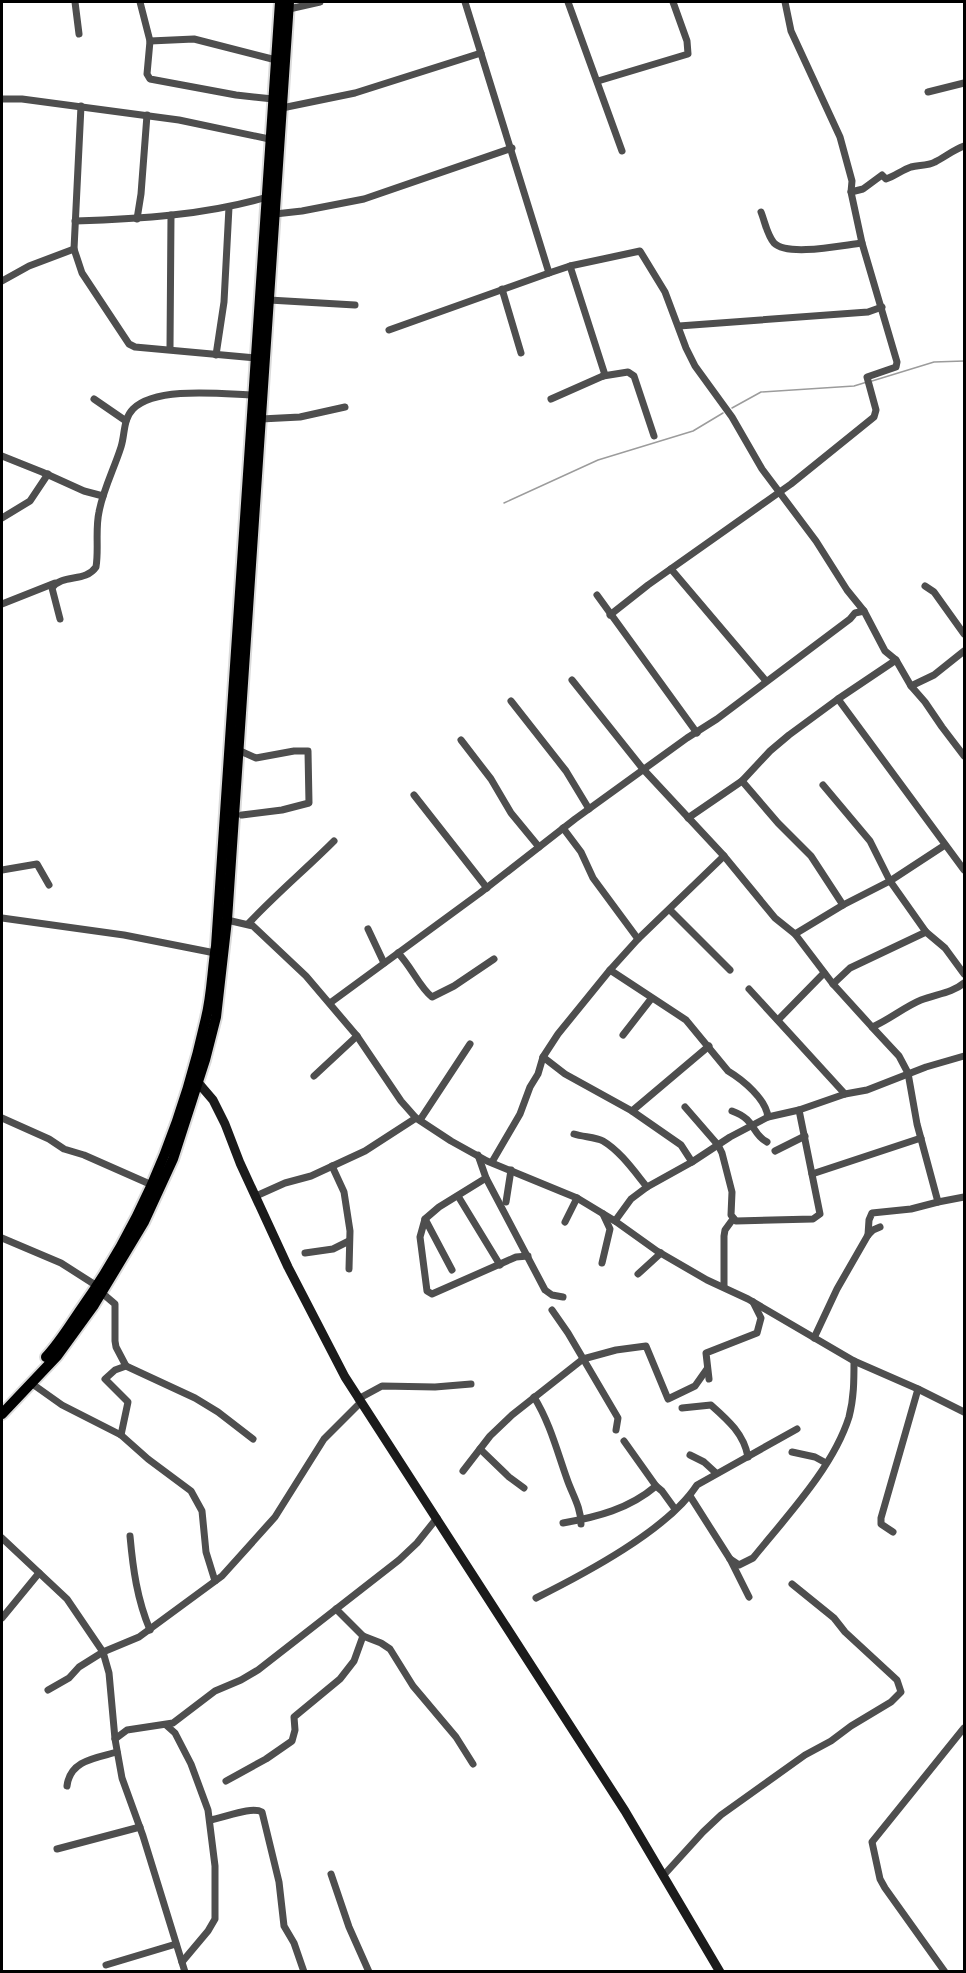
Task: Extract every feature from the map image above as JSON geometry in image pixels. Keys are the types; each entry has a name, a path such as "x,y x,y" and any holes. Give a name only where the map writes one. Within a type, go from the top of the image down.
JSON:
{"main road":[{"path":"2,1404 51,1351 100,1289 165,1158 216,1017 227,920 275,214 276,140 273,99 276,60 286,4"},
{"path":"2,1414 57,1356 144,1222 173,1159 195,1079 207,1015 214,953 267,197 282,108 286,4"}],"street":[{"path":"75,2 79,34"},
{"path":"140,2 150,41 147,74 150,79 236,95 273,99"},
{"path":"286,4 320,2"},
{"path":"465,2 549,273"},
{"path":"568,2 622,151"},
{"path":"598,81 688,54 687,41 673,2"},
{"path":"610,615 779,491 874,417 876,410 867,377 896,368 897,363 882,307 862,243 851,192 852,181 840,137 791,31 785,2"},
{"path":"150,41 194,39 276,60"},
{"path":"282,108 355,93 481,53"},
{"path":"928,92 964,83"},
{"path":"2,99 22,99 147,115 276,140"},
{"path":"81,106 74,249 82,273 129,344 135,347 256,358"},
{"path":"137,219 147,115"},
{"path":"851,192 863,189 882,175 886,179 897,175 900,171 933,164 964,146"},
{"path":"275,214 363,199 512,148"},
{"path":"75,221 137,219 171,215 229,207 267,197"},
{"path":"216,354 224,302 229,207"},
{"path":"761,213 775,244 782,248 798,250 862,243"},
{"path":"170,349 171,215"},
{"path":"2,281 29,266 74,249"},
{"path":"389,330 570,266 640,251 663,287 695,366 732,417 750,450 864,611 885,651 896,660 911,686 926,702 964,756"},
{"path":"570,266 605,375 603,376"},
{"path":"502,289 521,353"},
{"path":"269,300 355,305"},
{"path":"679,326 868,312 882,307"},
{"path":"551,399 603,376 626,372 634,376 654,436"},
{"path":"2,604 92,573 96,567 97,525 103,496 121,446 126,421 134,409 152,398 190,393 253,395"},
{"path":"94,399 126,421"},
{"path":"261,419 300,417 345,407"},
{"path":"2,456 84,491 103,496"},
{"path":"2,518 30,501 48,474"},
{"path":"671,569 766,681"},
{"path":"55,584 52,591 60,619"},
{"path":"925,586 934,592 964,633"},
{"path":"597,595 697,732"},
{"path":"330,1003 487,888 563,828 809,651 855,613 864,611"},
{"path":"911,686 934,675 964,651"},
{"path":"688,818 742,781 770,751 838,699 896,660"},
{"path":"572,680 643,770 724,856 775,918 795,934 833,984 899,1056 908,1073 921,1138 938,1202"},
{"path":"838,699 964,870"},
{"path":"511,701 566,771 589,810"},
{"path":"461,740 491,779 510,813 539,847"},
{"path":"238,750 256,758 294,751 308,751 309,803 282,810 242,815"},
{"path":"742,781 778,823 811,856 843,905"},
{"path":"823,785 870,841 890,881 926,932 945,948 964,974"},
{"path":"414,795 487,888"},
{"path":"563,828 581,852 593,878 638,939"},
{"path":"248,924 274,896 307,869 334,841"},
{"path":"795,934 843,905 890,881 945,845"},
{"path":"492,1162 520,1114 543,1057 558,1034 638,939 724,856"},
{"path":"2,870 37,864 49,885"},
{"path":"669,910 730,970"},
{"path":"2,918 124,935 214,953"},
{"path":"227,920 253,926 306,976 357,1036 401,1101 418,1119 451,1142 492,1162 577,1197 661,1253 707,1280 753,1302 854,1361 964,1412"},
{"path":"368,929 384,963"},
{"path":"833,984 850,968 926,932"},
{"path":"398,953 408,963 425,992 432,997 454,986 494,959"},
{"path":"610,970 686,1020 728,1071 762,1099 768,1117"},
{"path":"778,1020 824,973"},
{"path":"872,1027 921,1000 941,995 964,983"},
{"path":"749,989 845,1094"},
{"path":"623,1035 651,999"},
{"path":"314,1076 357,1036"},
{"path":"256,1196 285,1183 311,1176 365,1151 418,1119 470,1044"},
{"path":"632,1111 709,1046"},
{"path":"615,1221 631,1199 647,1187 768,1117 799,1110 845,1094 867,1090 908,1073 964,1056"},
{"path":"543,1057 566,1074 632,1111 681,1145 692,1162"},
{"path":"195,1079 217,1108 308,1309 359,1400 625,1811 720,1971"},
{"path":"685,1107 718,1145 724,1158 732,1192 730,1215 733,1219 740,1221 816,1218 820,1214 799,1110"},
{"path":"732,1111 743,1115 753,1125 761,1139 767,1142"},
{"path":"2,1118 49,1139 64,1149 84,1155 152,1185"},
{"path":"574,1134 600,1139 634,1170 647,1187"},
{"path":"775,1151 805,1136"},
{"path":"812,1174 921,1138"},
{"path":"478,1155 486,1178 545,1290 552,1295 563,1297"},
{"path":"332,1166 344,1192 350,1231 349,1269"},
{"path":"506,1202 511,1170"},
{"path":"486,1178 432,1212 425,1219 420,1237 426,1286 430,1294 516,1257 528,1256"},
{"path":"458,1196 500,1265"},
{"path":"565,1222 577,1197"},
{"path":"868,1235 872,1213 903,1210 964,1197"},
{"path":"602,1263 610,1229 603,1214"},
{"path":"425,1219 452,1270"},
{"path":"724,1287 724,1236 725,1230 733,1219"},
{"path":"814,1338 837,1289 868,1235 880,1227"},
{"path":"2,1238 61,1263 100,1289 115,1304 115,1341 126,1366 195,1398 218,1412 253,1439"},
{"path":"305,1253 333,1249 349,1241"},
{"path":"638,1274 661,1253"},
{"path":"709,1379 706,1353 757,1333 761,1318 753,1302"},
{"path":"552,1310 618,1418 616,1430"},
{"path":"463,1471 490,1436 512,1415 583,1359 616,1350 646,1346 668,1399 696,1386 707,1369"},
{"path":"730,1559 739,1565 753,1558 811,1486 826,1463 849,1417 854,1395 854,1361"},
{"path":"121,1435 128,1402 105,1379 115,1370 126,1366"},
{"path":"31,1383 62,1405 121,1435 148,1459 191,1491 202,1511 206,1552 215,1581"},
{"path":"48,1690 69,1678 79,1667 103,1652 132,1641 150,1630 215,1581 275,1517 324,1439 359,1400 382,1386 435,1387 471,1384"},
{"path":"892,1532 881,1524 881,1518 918,1389"},
{"path":"534,1397 545,1415 570,1487 578,1503 581,1521"},
{"path":"682,1408 711,1405 738,1430 746,1445 747,1457"},
{"path":"536,1598 608,1560 651,1530 690,1496 697,1485 797,1429"},
{"path":"624,1441 675,1509"},
{"path":"480,1449 524,1488"},
{"path":"792,1452 815,1457 826,1463"},
{"path":"690,1455 704,1462 716,1473"},
{"path":"562,1523 581,1521 623,1508 642,1498 656,1486"},
{"path":"690,1496 730,1559 749,1597"},
{"path":"115,1738 127,1730 174,1722 215,1691 258,1670 399,1560 417,1543 437,1518"},
{"path":"130,1536 135,1587 150,1630"},
{"path":"2,1538 67,1599 103,1652 109,1673 115,1738 122,1778 140,1827 185,1971"},
{"path":"2,1618 39,1573"},
{"path":"663,1876 721,1815 805,1755 891,1702 901,1692 897,1680 845,1632 834,1618 792,1584"},
{"path":"336,1609 363,1636 390,1649 412,1686 456,1737 473,1764"},
{"path":"226,1781 292,1741 295,1730 294,1717 340,1679 354,1661 363,1636"},
{"path":"174,1722 175,1733 196,1776 210,1820 216,1914 208,1931 182,1962"},
{"path":"114,1723 127,1730"},
{"path":"166,1725 175,1733"},
{"path":"945,1971 885,1888 880,1879 872,1842 964,1728"},
{"path":"67,1786 70,1773 81,1764 117,1752"},
{"path":"210,1820 251,1810 258,1809 262,1812 279,1882 284,1926 294,1943 304,1971"},
{"path":"57,1849 140,1827"},
{"path":"331,1874 349,1927 369,1971"},
{"path":"105,1965 176,1944"}],"waterway":[{"path":"872,381 934,362 964,361"},
{"path":"732,408 761,392 854,386 867,382"},
{"path":"504,503 598,460 693,431 723,413"}]}
